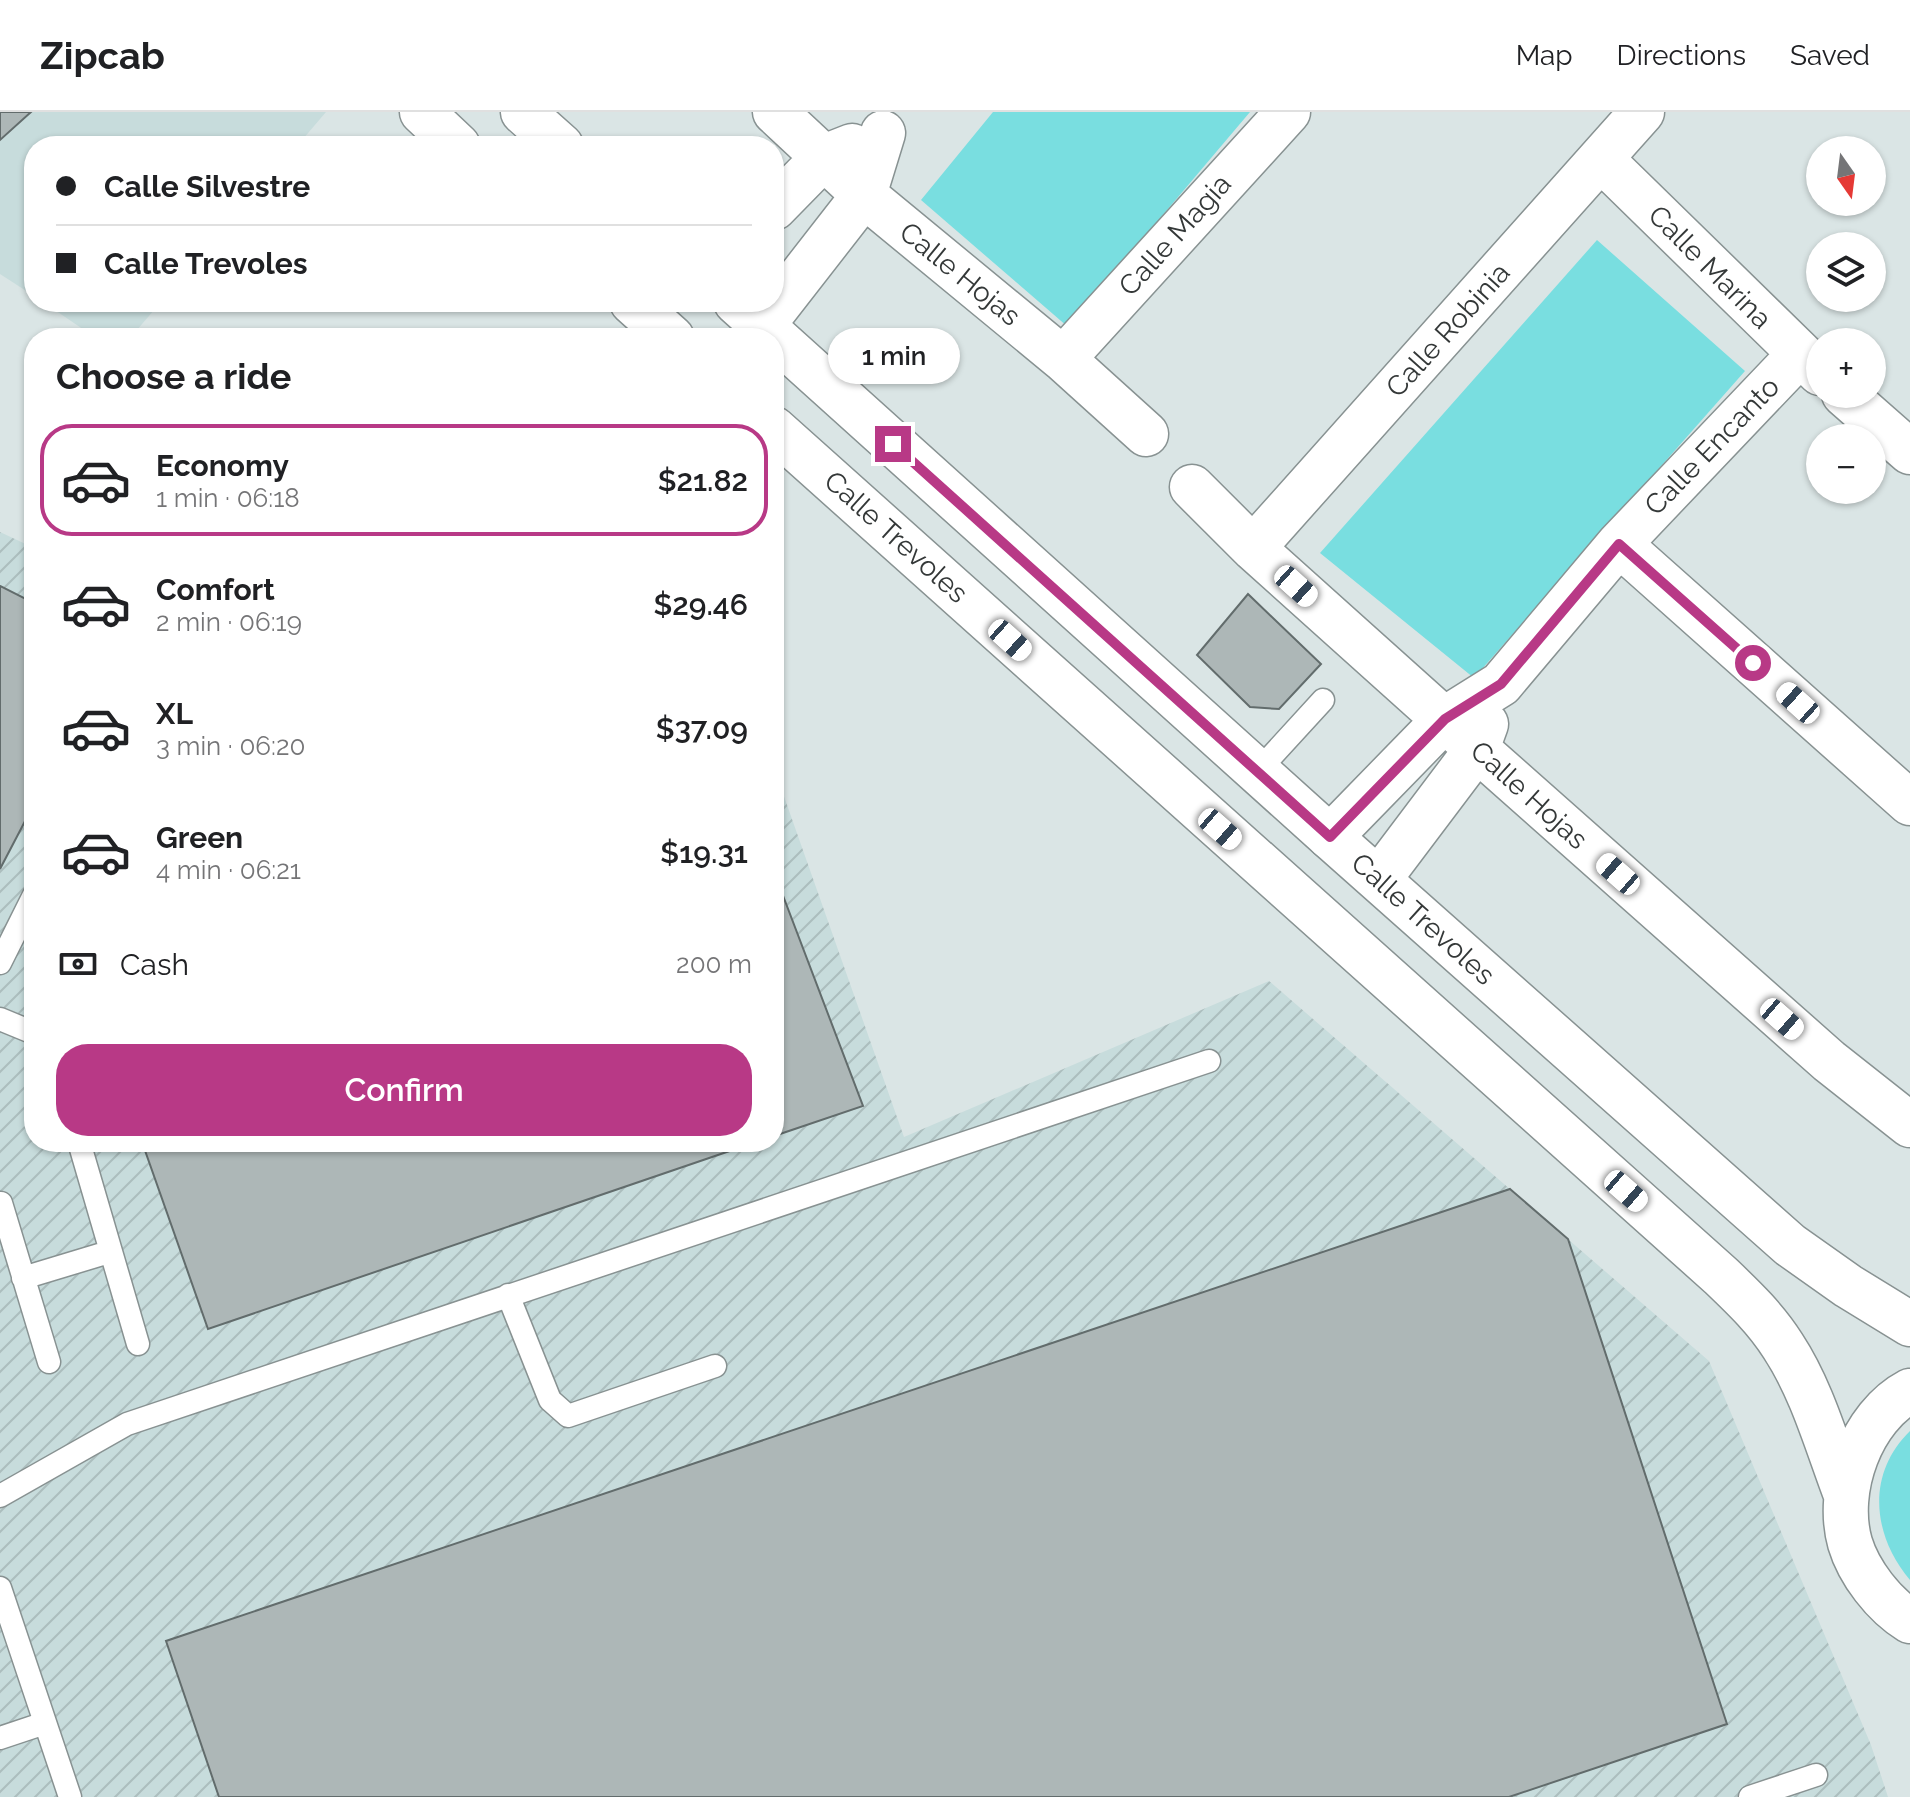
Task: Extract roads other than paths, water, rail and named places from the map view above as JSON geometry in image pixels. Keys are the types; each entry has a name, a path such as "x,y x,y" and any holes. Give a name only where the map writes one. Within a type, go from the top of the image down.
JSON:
{"street":[{"path":"422,112 447,136"},
{"path":"523,112 550,136"},
{"name":"Calle Hojas","path":"775,112 864,195 1063,359 1146,434"},
{"name":"Calle Magia","path":"1063,359 1288,112"},
{"name":"Calle Robinia","path":"1253,548 1642,112"},
{"path":"784,198 824,157 893,122"},
{"path":"784,278 864,195 893,122"},
{"name":"Calle Marina","path":"1601,159 1806,361"},
{"path":"643,312 661,328"},
{"name":"Calle Trevoles","path":"749,314 765,328"},
{"name":"Calle Trevoles","path":"784,345 1330,837 1790,1245 1910,1324"},
{"name":"Calle Encanto","path":"1330,837 1445,719 1501,684 1619,544 1806,367"},
{"path":"1860,408 1910,452"},
{"name":"Calle Trevoles","path":"784,438 1710,1265 1756,1310 1784,1347 1810,1398 1846,1495"},
{"name":"Calle Hojas","path":"1192,487 1253,548 1477,749 1829,1061 1910,1125"},
{"path":"916,556 958,502"},
{"path":"1619,544 1910,803"},
{"name":"Calle Encanto","path":"1379,879 1477,749 1501,684"},
{"path":"1910,1391 1895,1399 1860,1442 1846,1495 1850,1543 1871,1586 1910,1621"}],"lane":[{"path":"1258,771 1323,700"},
{"path":"0,963 24,915"},
{"path":"0,1019 24,1029"},
{"path":"0,1496 127,1424 1209,1061"},
{"path":"82,1152 138,1344"},
{"path":"1,1203 49,1362"},
{"path":"23,1278 109,1252"},
{"path":"508,1295 550,1400 568,1416 715,1366"},
{"path":"0,1588 70,1797"},
{"path":"0,1738 45,1723"},
{"path":"1750,1797 1816,1775"}]}
